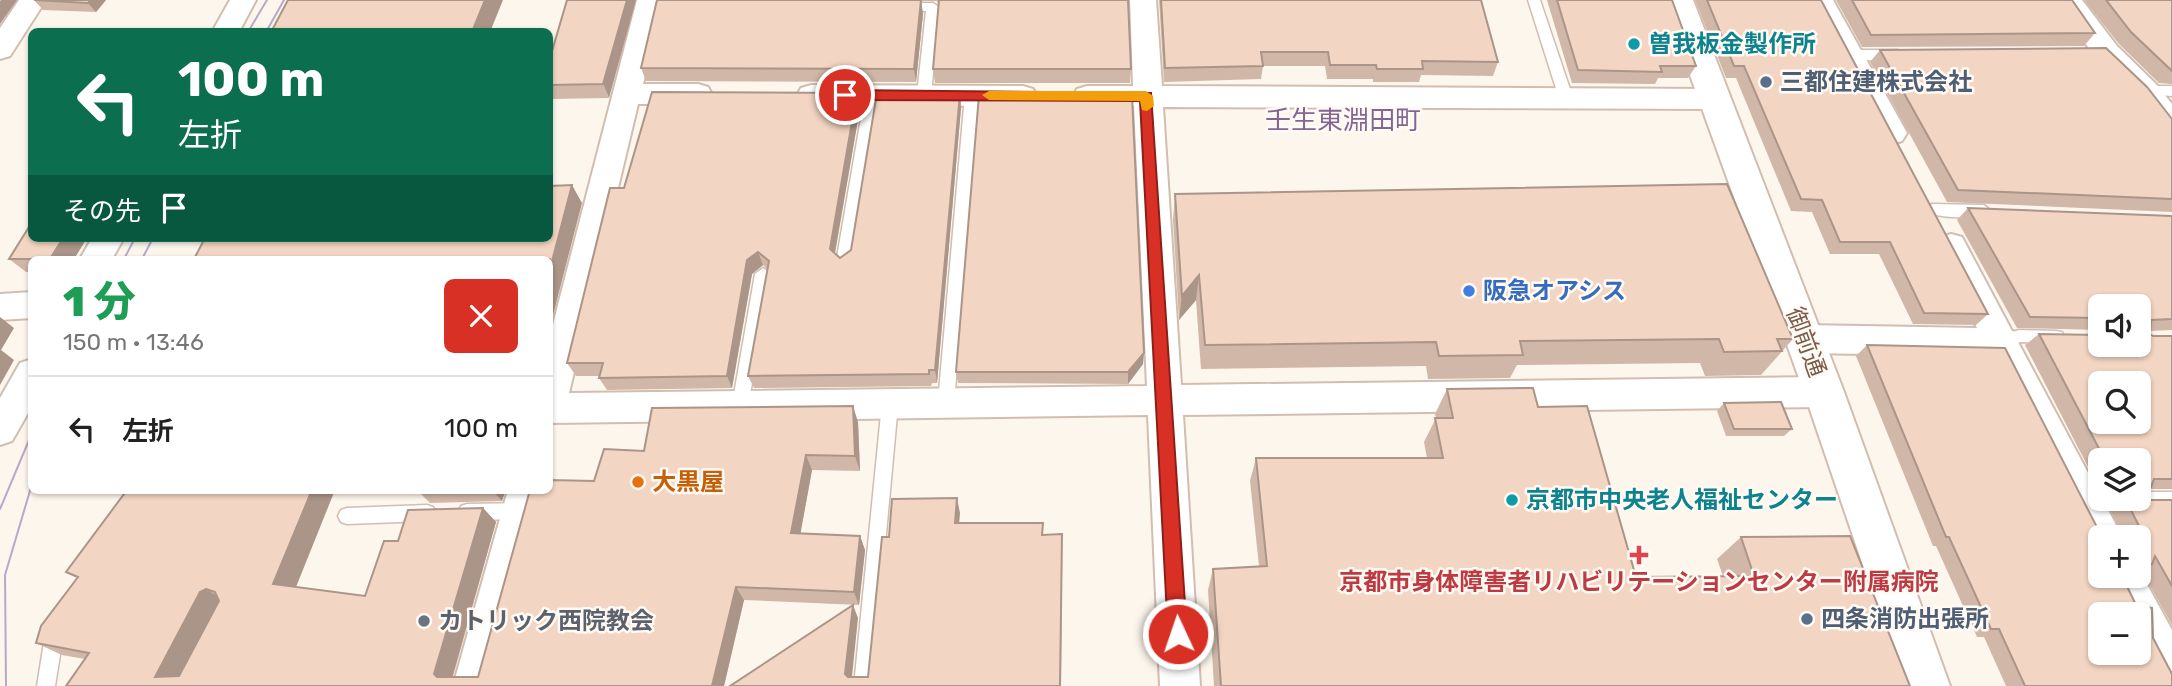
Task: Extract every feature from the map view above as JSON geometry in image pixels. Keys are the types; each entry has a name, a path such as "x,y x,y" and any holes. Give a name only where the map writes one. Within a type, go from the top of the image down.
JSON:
{"street":[{"path":"0,49 33,0"},
{"path":"227,28 243,0"},
{"path":"1143,0 1146,96 1166,400 1180,686"},
{"name":"御前通","path":"1678,0 1805,339 1927,686"},
{"path":"1820,0 2004,342 2097,525"},
{"path":"2068,0 2100,53 2159,91 2172,124"},
{"path":"553,388 626,94 654,3"},
{"path":"626,94 722,94"},
{"path":"790,95 1715,99"},
{"path":"0,307 28,304"},
{"path":"1805,339 2004,342"},
{"path":"0,430 28,380"},
{"path":"553,408 1824,392"},
{"path":"474,686 523,500"},
{"path":"2129,588 2172,670"}],"lane":[{"path":"1534,0 1566,98"},
{"path":"893,7 933,7 924,95"},
{"path":"1851,55 1918,54"},
{"path":"844,263 872,95"},
{"path":"946,403 971,95"},
{"path":"1919,186 2000,212"},
{"path":"740,406 763,274"},
{"path":"2004,342 2019,336 2073,337"},
{"path":"863,686 890,404"},
{"path":"2083,499 2172,500"},
{"path":"347,516 446,513 523,500"},
{"path":"46,686 56,622 62,612"}],"building":[{"path":"34,0 90,0 88,3"},
{"path":"288,0 485,0 474,28 273,28"},
{"path":"567,0 627,0 603,84 553,85 553,48"},
{"path":"657,0 921,0 914,69 641,68"},
{"path":"939,0 1128,0 1131,69 933,69"},
{"path":"1161,0 1481,0 1498,62 1422,61 1423,69 1377,69 1376,65 1330,65 1328,52 1261,52 1263,66 1165,68"},
{"path":"1557,0 1672,0 1696,66 1660,66 1662,72 1578,70"},
{"path":"1707,0 1821,0 1988,314 1924,313 1890,242 1840,242 1822,200 1801,199 1744,66 1734,66"},
{"path":"1852,0 2072,0 2095,33 1871,35"},
{"path":"2106,0 2172,0 2172,71 2131,32"},
{"path":"2106,48 2147,87 2172,119 2172,199 1958,190 1880,50"},
{"path":"652,92 857,93 830,249 840,258 851,250 877,93 960,94 935,370 929,370 929,374 748,376 769,261 758,252 747,260 727,376 599,378 603,363 567,363 610,188 624,188"},
{"path":"979,95 1132,96 1144,353 1128,372 956,372"},
{"name":"阪急オアシス","path":"1727,184 1793,339 1777,339 1782,351 1724,352 1719,339 1520,341 1523,355 1439,356 1436,342 1205,345 1199,275 1182,296 1175,194"},
{"path":"572,185 553,258 196,256 203,242 553,242 553,186"},
{"path":"1968,208 2172,216 2172,319 2151,320 2151,294 2088,294 2088,318 2030,317"},
{"path":"28,228 28,242 61,242 52,256 9,259"},
{"path":"2039,334 2088,335 2088,357 2151,357 2151,335 2172,336 2172,479 2154,479 2151,487 2151,448 2099,448 2091,434 2151,434 2151,371 2088,371 2088,428"},
{"path":"1867,345 2005,348 2096,525 2088,525 2088,588 2128,588 2135,602 2088,602 2088,665 2151,665 2152,608 2153,638 2172,674 2172,686 2025,686 1999,629 1991,629 1949,537 1946,537"},
{"path":"1533,388 1538,407 1587,406 1636,577 1754,576 1741,537 1850,536 1910,686 1221,686 1213,569 1267,566 1256,458 1443,458 1435,418 1453,418 1447,389"},
{"path":"1781,402 1792,429 1734,429 1724,403"},
{"path":"853,406 855,456 806,455 791,533 860,536 854,592 736,587 712,686 66,686 89,653 36,643 41,626 78,577 66,572 124,494 310,494 273,584 365,596 384,541 398,541 408,510 483,508 434,674 437,677 478,677 529,494 553,494 553,480 594,481 604,449 644,451 652,408","holes":["206,589 215,592 219,601 179,676 155,677 200,592"]},
{"path":"957,498 955,523 1043,523 1042,535 1062,534 1060,686 730,686 853,605 845,674 848,677 868,677 882,537 889,537 892,499"},
{"path":"2151,500 2172,500 2172,586 2155,556 2151,564 2151,525 2138,525 2132,511 2151,511"}],"tram line":[{"path":"250,28 267,0"},
{"path":"268,28 284,0"},
{"path":"126,256 133,242"},
{"path":"144,256 151,242"},
{"path":"0,509 28,442"},
{"path":"6,686 5,575 29,494"}],"slow traffic":[{"path":"989,95 1146,96 1147,106"}],"place":[{"name":"曽我板金製作所","path":"1634,44"},
{"name":"三都住建株式会社","path":"1766,82"},
{"name":"阪急オアシス","path":"1469,291"},
{"name":"大黒屋","path":"638,482"},
{"name":"京都市中央老人福祉センター","path":"1512,500"},
{"name":"京都市身体障害者リハビリテーションセンター附属病院","path":"1639,555"},
{"name":"四条消防出張所","path":"1807,619"},
{"name":"カトリック西院教会","path":"424,621"}],"district":[{"name":"壬生東淵田町","path":"1343,120"}],"route":[{"path":"845,95 1146,96 1178,634"}]}
